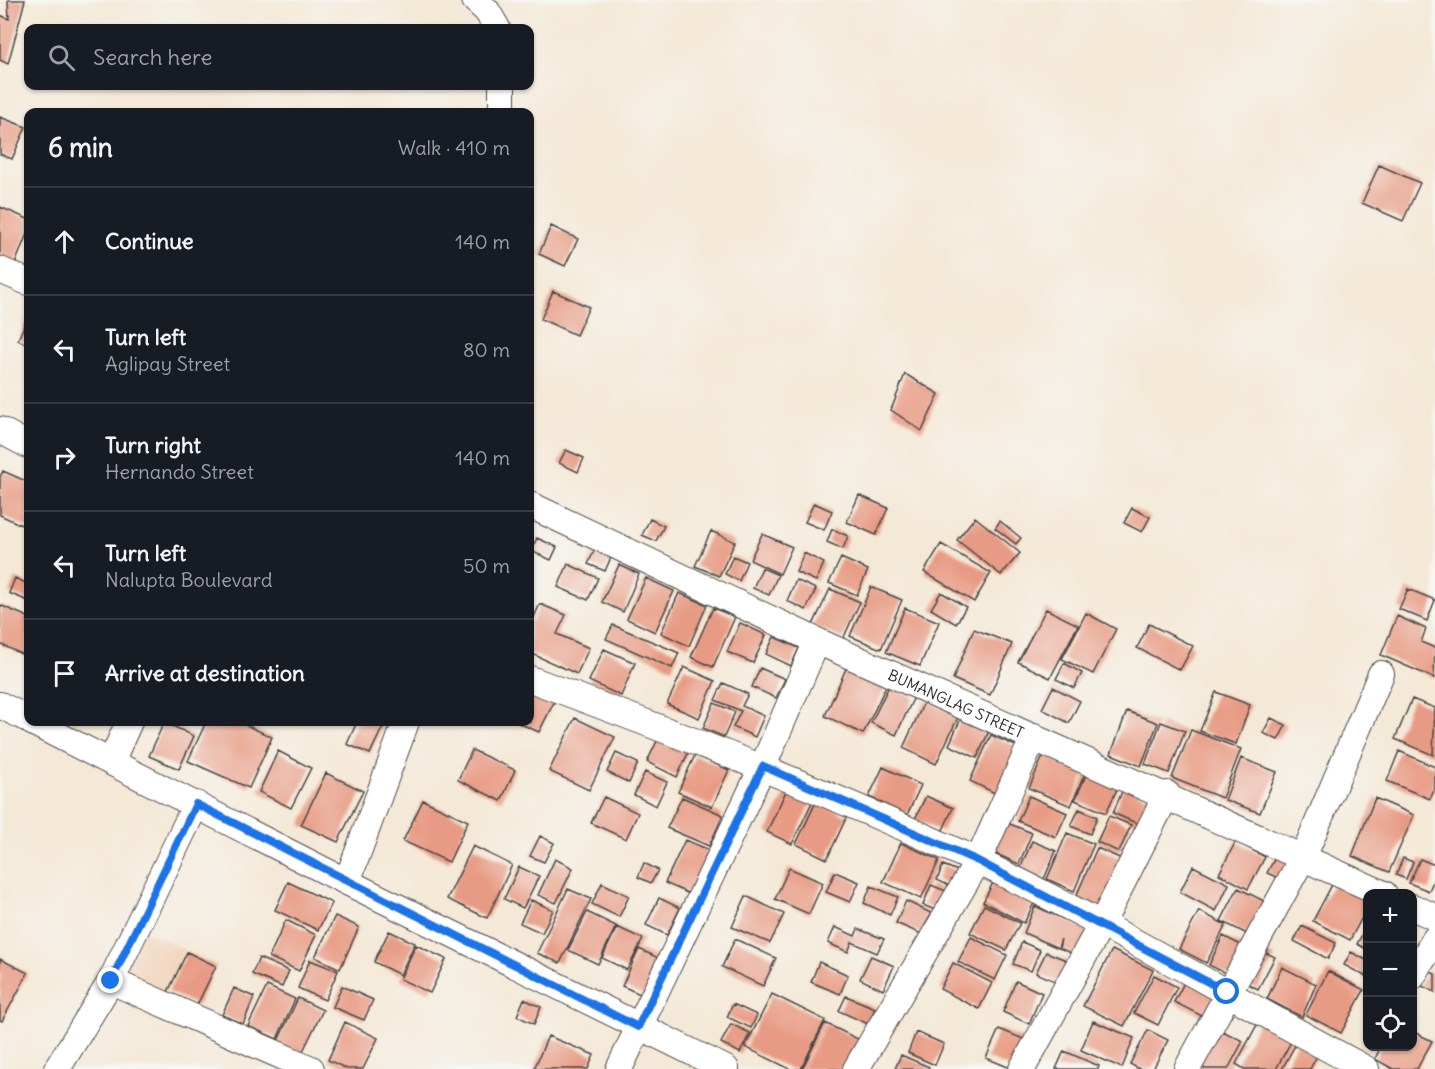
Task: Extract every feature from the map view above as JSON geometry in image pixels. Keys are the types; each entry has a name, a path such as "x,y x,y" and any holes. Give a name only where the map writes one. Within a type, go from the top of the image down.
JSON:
{"street":[{"path":"475,0 487,11 495,24"},
{"path":"502,90 502,108"},
{"path":"0,270 24,280"},
{"path":"0,430 24,443"},
{"name":"BUMANGLAG STREET","path":"534,507 817,641 1304,855 1374,889"},
{"path":"619,1069 763,766 817,641"},
{"path":"1187,1069 1227,992 1304,855 1381,674"},
{"path":"534,680 763,766 978,861 1364,1063"},
{"path":"0,705 24,717"},
{"path":"41,726 347,882 726,1069"},
{"path":"111,762 127,726"},
{"path":"347,882 405,726"},
{"path":"856,1069 978,861 1034,736"},
{"path":"1022,1069 1101,925 1167,794"},
{"path":"57,1069 111,981 196,804"},
{"path":"1417,909 1435,917"},
{"path":"1417,970 1435,939"},
{"path":"111,981 311,1069"}],"shaded area":[{"path":"144,931 186,950 164,997 121,977"}],"building":[{"path":"8,0 25,0 8,64 0,60 0,15 9,19"},
{"path":"0,117 24,126 24,132 12,159 0,154"},
{"path":"1379,165 1420,183 1403,221 1362,203"},
{"path":"0,207 24,217 24,241 15,264 0,259"},
{"path":"551,226 578,239 565,266 539,254"},
{"path":"553,291 589,307 576,335 541,319"},
{"path":"24,326 24,343 18,340"},
{"path":"905,374 939,394 922,431 891,410"},
{"path":"566,450 584,458 578,472 559,463"},
{"path":"3,471 24,480 24,526 0,515 0,477"},
{"path":"859,495 888,508 876,535 847,522"},
{"path":"814,503 832,511 824,530 805,522"},
{"path":"1132,508 1150,517 1142,532 1124,523"},
{"path":"975,517 1020,553 1001,575 957,540"},
{"path":"650,519 664,526 656,541 642,535"},
{"path":"1000,521 1021,538 1016,544 995,528"},
{"path":"832,529 848,536 843,549 827,542"},
{"path":"711,531 735,542 719,576 695,566"},
{"path":"762,534 792,547 780,574 750,560"},
{"path":"537,538 557,547 551,560 534,552"},
{"path":"941,544 991,573 974,602 924,572"},
{"path":"596,547 612,555 605,571 588,564"},
{"path":"804,553 824,563 816,581 796,572"},
{"path":"733,556 747,562 739,581 725,574"},
{"path":"841,558 868,570 857,595 829,583"},
{"path":"568,564 598,578 588,600 558,587"},
{"path":"619,565 639,574 623,612 602,602"},
{"path":"762,568 778,575 769,595 753,588"},
{"path":"15,578 24,582 24,599 9,593"},
{"path":"646,578 674,591 655,632 627,619"},
{"path":"796,580 816,589 806,610 787,601"},
{"path":"871,587 902,600 881,649 850,636"},
{"path":"830,589 860,602 843,639 813,625"},
{"path":"1408,589 1435,600 1427,621 1399,609"},
{"path":"941,592 966,607 956,624 931,609"},
{"path":"679,593 707,605 689,646 661,633"},
{"path":"540,604 566,615 557,634 589,648 577,674 534,655 534,617"},
{"path":"0,605 24,615 24,655 0,644"},
{"path":"713,608 735,617 713,667 691,657"},
{"path":"905,608 939,622 920,666 886,652"},
{"path":"1046,609 1078,625 1050,678 1018,662"},
{"path":"1086,613 1116,629 1093,674 1062,659"},
{"path":"1397,616 1426,629 1421,642 1435,648 1434,678 1381,655"},
{"path":"740,623 766,635 753,663 727,652"},
{"path":"1149,624 1193,646 1180,670 1137,648"},
{"path":"613,625 679,653 672,668 606,639"},
{"path":"974,629 1012,644 990,695 953,679"},
{"path":"774,637 799,648 791,666 766,654"},
{"path":"604,649 635,663 621,696 589,681"},
{"path":"1064,663 1082,673 1074,688 1056,679"},
{"path":"848,664 888,682 863,734 825,716"},
{"path":"684,667 715,681 699,718 667,704"},
{"path":"760,668 785,679 776,698 752,687"},
{"path":"723,683 748,694 742,706 764,716 755,737 733,727 741,711 715,700"},
{"path":"889,686 914,697 896,735 871,723"},
{"path":"1053,687 1080,701 1069,723 1042,709"},
{"path":"534,692 554,702 539,732 525,726 534,726"},
{"path":"1216,692 1250,705 1236,744 1200,731"},
{"path":"1412,699 1435,708 1433,755 1395,739"},
{"path":"925,700 959,715 936,764 903,748"},
{"path":"714,703 735,712 724,737 703,728"},
{"path":"1127,711 1158,723 1141,766 1111,754"},
{"path":"575,718 615,737 589,790 549,771"},
{"path":"961,718 989,731 977,758 949,745"},
{"path":"1271,718 1286,725 1278,740 1263,733"},
{"path":"1161,722 1185,731 1169,773 1145,764"},
{"path":"162,726 173,726 194,736 179,769 149,756"},
{"path":"204,726 248,726 272,737 249,788 188,761"},
{"path":"355,726 383,726 370,754 347,744"},
{"path":"1191,730 1241,749 1222,798 1172,778"},
{"path":"991,735 1025,750 1003,797 970,781"},
{"path":"659,737 689,751 677,777 647,762"},
{"path":"472,750 515,770 501,801 458,780"},
{"path":"278,751 311,768 291,808 259,792"},
{"path":"1399,751 1435,767 1435,788 1430,799 1387,781"},
{"path":"616,753 638,763 629,783 607,772"},
{"path":"1044,754 1085,773 1071,806 1029,788"},
{"path":"695,755 729,770 712,807 678,792"},
{"path":"1241,758 1277,772 1260,813 1225,800"},
{"path":"883,767 921,785 907,815 869,797"},
{"path":"645,772 667,782 656,806 634,795"},
{"path":"326,773 363,791 338,842 301,825"},
{"path":"1087,773 1118,787 1106,813 1075,800"},
{"path":"1124,787 1154,800 1143,826 1113,813"},
{"path":"787,789 813,800 792,844 767,832"},
{"path":"926,796 953,808 942,832 915,819"},
{"path":"1029,796 1067,813 1056,837 1018,821"},
{"path":"604,797 638,813 626,839 591,823"},
{"path":"682,797 723,815 709,846 667,828"},
{"path":"1375,798 1414,815 1389,872 1352,856"},
{"path":"423,800 468,821 449,862 403,841"},
{"path":"816,802 847,816 827,859 796,844"},
{"path":"1079,809 1097,817 1090,834 1071,826"},
{"path":"1109,816 1131,825 1119,852 1097,842"},
{"path":"1000,820 1032,833 1019,864 987,850"},
{"path":"1067,833 1094,844 1074,891 1047,879"},
{"path":"540,836 554,843 544,862 530,856"},
{"path":"685,840 714,852 694,896 665,883"},
{"path":"1032,841 1056,851 1044,879 1020,869"},
{"path":"1236,841 1265,857 1248,889 1219,874"},
{"path":"901,843 939,860 921,899 883,882"},
{"path":"473,846 512,865 487,918 447,899"},
{"path":"1097,848 1124,860 1102,910 1075,899"},
{"path":"1277,854 1296,864 1287,882 1267,873"},
{"path":"1403,858 1413,862 1406,879 1396,875"},
{"path":"555,859 573,868 556,903 538,895"},
{"path":"1420,859 1435,865 1435,876 1429,891 1409,883"},
{"path":"644,863 658,870 651,883 638,877"},
{"path":"943,865 965,874 958,890 937,880"},
{"path":"1193,866 1229,884 1216,911 1180,892"},
{"path":"519,867 539,876 523,908 504,899"},
{"path":"789,868 823,883 809,914 775,899"},
{"path":"835,872 859,882 850,902 826,892"},
{"path":"995,879 1036,899 1024,923 983,902"},
{"path":"1334,881 1363,896 1363,915 1350,940 1313,921"},
{"path":"288,882 332,903 318,930 275,910"},
{"path":"602,883 629,896 619,917 592,904"},
{"path":"931,885 953,894 945,914 923,905"},
{"path":"871,886 898,897 890,915 864,903"},
{"path":"1238,888 1270,904 1253,937 1221,921"},
{"path":"568,889 591,899 560,963 537,953"},
{"path":"746,896 784,914 770,943 732,927"},
{"path":"659,898 680,908 667,935 646,925"},
{"path":"531,900 553,910 542,933 520,923"},
{"path":"906,901 935,915 926,936 896,923"},
{"path":"984,905 1020,923 1006,950 970,933"},
{"path":"1035,906 1092,932 1081,957 1059,948 1061,939 1058,948 1024,933"},
{"path":"1199,911 1226,925 1206,963 1179,949"},
{"path":"587,912 616,926 598,964 568,950"},
{"path":"335,916 359,927 340,969 315,957"},
{"path":"286,920 316,935 299,971 269,957"},
{"path":"1302,926 1336,943 1328,959 1294,941"},
{"path":"617,927 643,939 627,970 602,958"},
{"path":"835,927 855,936 858,929 884,939 877,953 852,942 848,952 828,943"},
{"path":"389,931 415,943 400,975 374,962"},
{"path":"1363,933 1363,947 1357,944"},
{"path":"1223,936 1247,948 1233,977 1209,965"},
{"path":"971,937 1007,955 995,980 958,962"},
{"path":"735,939 776,958 763,986 722,967"},
{"path":"1022,942 1040,950 1031,971 1013,964"},
{"path":"416,945 446,959 430,993 400,979"},
{"path":"639,949 667,962 649,998 622,986"},
{"path":"1112,950 1153,970 1124,1026 1083,1006"},
{"path":"1260,950 1275,957 1258,989 1244,982"},
{"path":"187,952 216,966 197,1005 168,992"},
{"path":"1046,952 1071,962 1062,984 1036,973"},
{"path":"1351,952 1363,958 1363,975 1344,965"},
{"path":"871,956 894,966 883,990 860,979"},
{"path":"259,958 289,971 282,987 252,974"},
{"path":"0,959 28,973 2,1021 0,1020"},
{"path":"310,960 338,971 325,1000 298,988"},
{"path":"819,962 848,975 840,994 811,982"},
{"path":"953,963 992,983 979,1009 940,989"},
{"path":"1282,967 1316,984 1302,1017 1267,999"},
{"path":"1328,971 1363,989 1341,1033 1306,1015"},
{"path":"1428,971 1435,974 1435,992 1420,985"},
{"path":"1154,975 1177,987 1158,1025 1134,1013"},
{"path":"1186,979 1219,996 1208,1019 1174,1002"},
{"path":"1016,981 1042,993 1029,1024 1003,1012"},
{"path":"267,986 295,999 277,1039 248,1026"},
{"path":"342,986 373,1000 364,1020 333,1007"},
{"path":"234,988 254,997 243,1024 222,1015"},
{"path":"772,994 825,1020 801,1069 790,1069 745,1047"},
{"path":"846,996 875,1008 868,1024 839,1011"},
{"path":"298,998 323,1010 301,1055 277,1043"},
{"path":"524,999 541,1007 534,1024 517,1016"},
{"path":"733,1004 757,1015 751,1028 727,1017"},
{"path":"1093,1021 1134,1038 1122,1068 1081,1050"},
{"path":"1259,1021 1293,1038 1276,1069 1244,1069 1236,1064"},
{"path":"345,1022 378,1038 363,1069 347,1069 328,1060"},
{"path":"825,1023 864,1042 850,1069 802,1069"},
{"path":"731,1024 750,1033 740,1053 721,1043"},
{"path":"1212,1026 1243,1041 1228,1069 1205,1069 1193,1063"},
{"path":"999,1029 1028,1041 1013,1069 986,1058"},
{"path":"1148,1030 1168,1040 1153,1069 1139,1069 1130,1064"},
{"path":"916,1032 944,1044 935,1065 908,1053"},
{"path":"1417,1034 1432,1041 1417,1069 1393,1069 1375,1059 1379,1051 1417,1051"},
{"path":"548,1036 594,1055 588,1069 534,1069"},
{"path":"1298,1040 1319,1052 1310,1069 1282,1069"},
{"path":"1064,1051 1099,1066 1098,1069 1056,1069"},
{"path":"901,1055 929,1067 928,1069 895,1069"}],"route":[{"path":"111,981 196,804 638,1027 763,766 978,861 1227,992"}]}
